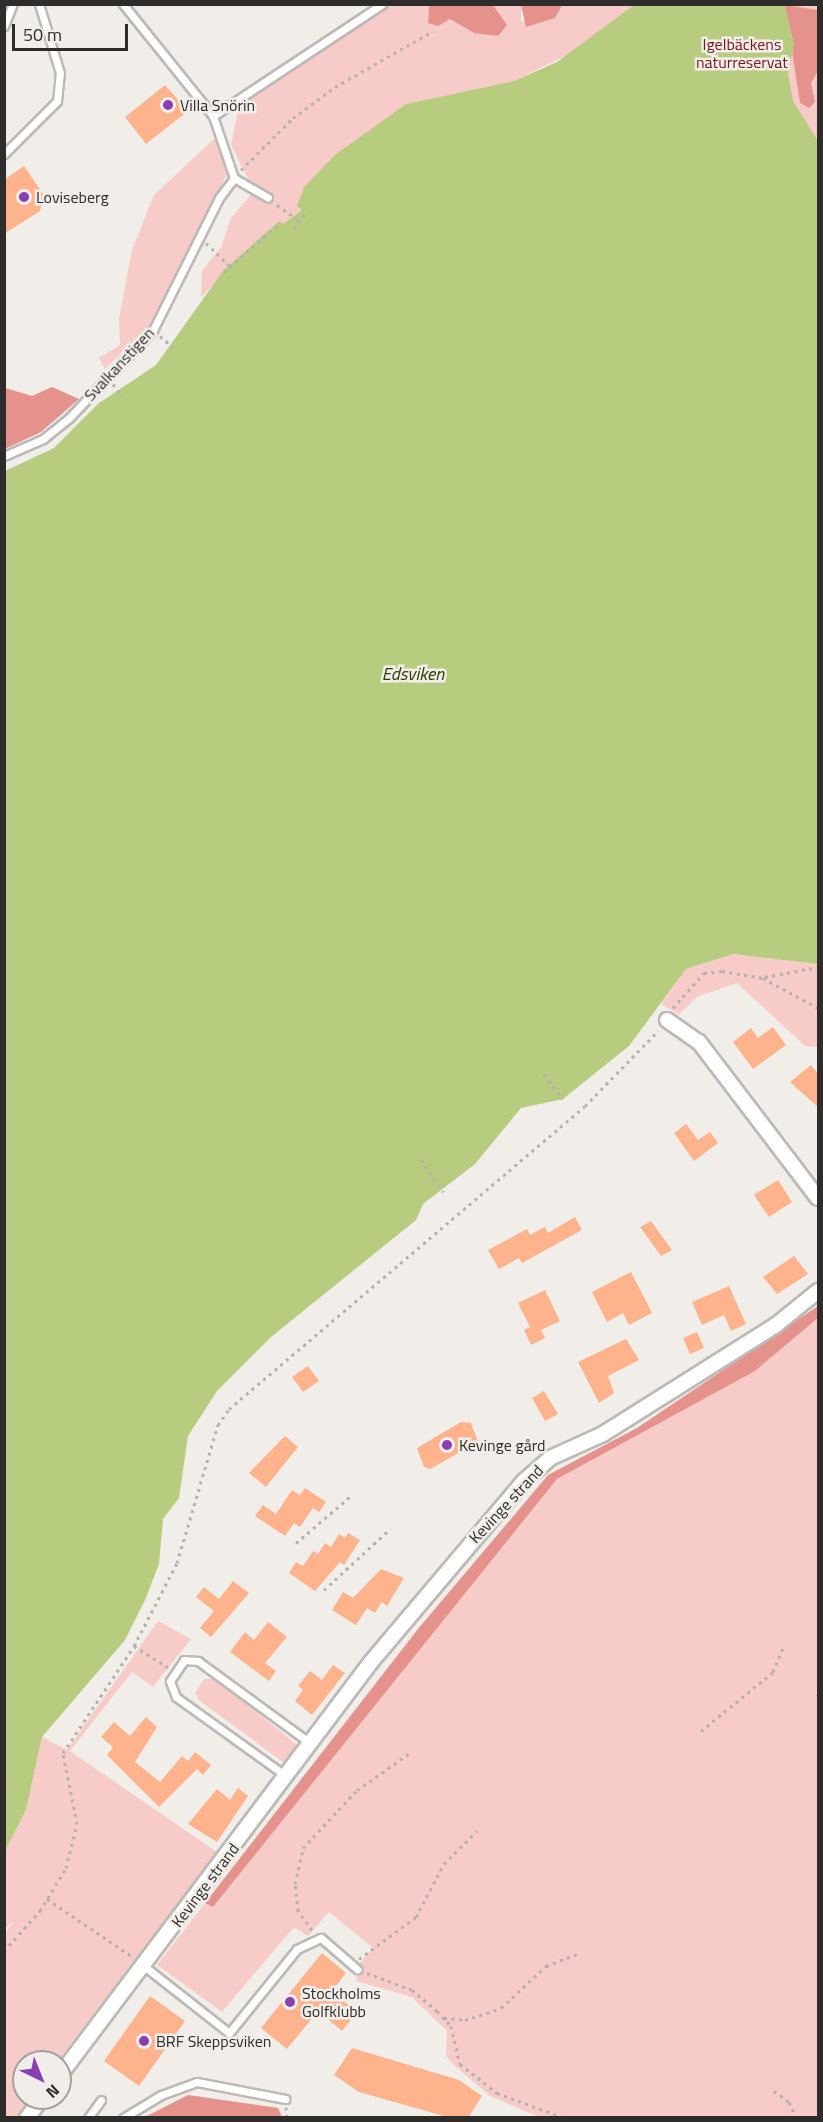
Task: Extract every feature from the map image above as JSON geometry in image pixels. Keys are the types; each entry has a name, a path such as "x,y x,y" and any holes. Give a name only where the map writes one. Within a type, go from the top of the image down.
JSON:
{"street":[{"path":"667,1020 699,1042 819,1198"},
{"name":"Kevinge strand","path":"72,2059 310,1743 441,1575 524,1481 550,1458 603,1434 776,1325 819,1291"}],"lane":[{"path":"4,26 13,4"},
{"path":"4,154 57,101 60,73 39,4"},
{"path":"123,4 213,116 234,178 268,198"},
{"path":"213,116 382,4"},
{"name":"Svalkanstigen","path":"4,456 43,440 69,418 153,330 219,198 234,178"},
{"path":"286,1776 176,1697 170,1681 184,1660 198,1661 310,1743"},
{"path":"144,1966 229,2033 297,1948 321,1938 354,1967"},
{"path":"123,2118 161,2095 197,2082 285,2098"},
{"path":"88,2118 101,2100"}],"path":[{"path":"234,178 260,147 318,99 390,51 433,32"},
{"path":"268,198 300,221"},
{"path":"294,229 306,213"},
{"path":"224,272 279,224"},
{"path":"214,249 231,267"},
{"path":"167,342 174,348"},
{"path":"112,382 123,397"},
{"path":"4,1951 48,1899 66,1868 77,1824 63,1753 134,1646 177,1563 218,1425 229,1409 585,1106 667,1020 677,999 704,973 763,978 819,967"},
{"path":"763,978 819,1008"},
{"path":"544,1074 563,1099"},
{"path":"421,1160 443,1192"},
{"path":"296,1543 352,1495"},
{"path":"324,1590 390,1529"},
{"path":"134,1646 176,1672"},
{"path":"701,1731 772,1672 783,1647"},
{"path":"321,1938 298,1911 295,1884 303,1848 357,1790 410,1753"},
{"path":"477,1831 444,1864 416,1917 354,1967 412,1990 444,2018 460,2064 497,2093 565,2118"},
{"path":"48,1899 144,1966"},
{"path":"444,2018 465,2020 501,2008 529,1978 580,1953"},
{"path":"774,2091 789,2102 796,2118"}],"green space":[{"name":"Igelbäckens naturreservat","path":"391,5 429,5 428,23 450,19 474,33 506,25 493,5 521,5 521,22 562,5 818,5 818,141 800,118 565,56 514,81 406,104 372,131 303,210 283,224 278,221 201,297 202,271 221,247 231,218 259,186 249,181 231,145 239,106"},
{"path":"217,136 227,174 151,324 105,369 99,358 120,345 119,318 132,250 154,195"},
{"path":"733,954 818,964 818,1047 805,1046 737,983 697,997 679,1014 661,1004 686,969"},
{"name":"Stockholms Golfklubb","path":"818,1318 818,2117 539,2117 490,2096 455,2066 446,2056 447,2031 412,1997 356,1981 360,1963 373,1948 329,1912 308,1936 294,1927 222,2012 157,1965 205,1903 213,1907 557,1479 755,1371"},
{"path":"158,1621 191,1639 153,1687 132,1672 70,1751 217,1852 66,2050 12,2050 12,2110 22,2110 17,2117 4,2117 4,1935 14,1921 5,1929 5,1851 26,1810 42,1737 67,1750"},
{"path":"204,1679 215,1679 296,1744 293,1755 284,1763 200,1701 195,1693"}],"shaded area":[{"path":"521,4 562,5 555,18 526,27"},
{"path":"429,5 493,5 507,25 498,36 474,33 450,19 438,26 428,23"},
{"path":"785,5 818,10 818,71 811,83 815,102 809,108 800,103"},
{"path":"52,387 79,399 41,432 5,449 5,388 32,396"},
{"path":"818,1306 818,1318 755,1371 557,1479 213,1907 205,1903 418,1629 548,1475 637,1428"},
{"path":"188,2095 278,2108 282,2117 145,2117"}],"water":[{"name":"Edsviken","path":"634,5 785,5 794,44 788,74 793,101 818,141 818,964 733,954 686,969 629,1046 563,1099 521,1108 475,1164 423,1204 416,1220 271,1337 217,1391 188,1436 179,1498 163,1519 159,1564 145,1600 125,1640 42,1737 26,1810 5,1851 5,471 54,448 99,403 156,365 223,271 279,221 283,224 302,210 297,206 304,187 335,155 406,104 514,81 557,62"}],"building":[{"path":"165,85 188,111 146,144 125,117"},
{"name":"Loviseberg","path":"24,166 44,195 40,211 4,234 4,180"},
{"path":"773,1027 786,1045 753,1069 733,1042 751,1028 758,1038"},
{"path":"811,1065 819,1075 819,1108 790,1082"},
{"path":"686,1124 698,1140 710,1132 718,1143 694,1161 674,1133"},
{"path":"778,1180 792,1202 769,1217 754,1195"},
{"path":"575,1217 582,1230 522,1263 519,1258 499,1269 488,1250 527,1229 530,1235 545,1227 548,1233"},
{"path":"651,1221 672,1250 661,1256 640,1227"},
{"path":"794,1256 808,1274 777,1294 763,1277"},
{"path":"631,1272 652,1313 629,1325 623,1313 607,1322 592,1292"},
{"path":"729,1286 746,1324 731,1331 724,1315 702,1325 692,1302"},
{"path":"545,1290 560,1321 541,1330 545,1338 531,1345 524,1330 530,1327 518,1303"},
{"path":"697,1332 704,1348 690,1354 683,1338"},
{"path":"626,1339 639,1360 608,1376 614,1393 599,1403 578,1362"},
{"path":"308,1366 319,1381 303,1392 292,1377"},
{"path":"544,1391 558,1414 545,1421 532,1398"},
{"name":"Kevinge gård","path":"461,1422 471,1423 478,1442 430,1469 424,1467 417,1448"},
{"path":"285,1436 298,1447 266,1487 249,1473"},
{"path":"305,1488 326,1502 319,1512 313,1508 300,1527 294,1523 285,1536 255,1516 263,1505 276,1514 292,1490 300,1495"},
{"path":"348,1533 360,1540 344,1565 340,1562 315,1591 289,1573 296,1562 303,1566 313,1551 318,1554 325,1543 331,1547 339,1534 345,1538"},
{"path":"381,1569 404,1578 387,1606 382,1602 375,1613 367,1608 356,1625 332,1610 343,1592 353,1598"},
{"path":"233,1581 249,1593 211,1637 200,1628 214,1611 196,1597 204,1587 219,1599"},
{"path":"268,1622 287,1637 265,1663 276,1671 269,1681 230,1652 245,1632 254,1640"},
{"path":"333,1665 345,1673 312,1715 295,1701 303,1690 298,1686 310,1671 322,1680"},
{"path":"146,1717 157,1727 135,1762 160,1782 182,1756 188,1761 195,1752 211,1765 203,1775 197,1769 159,1807 107,1755 113,1747 101,1737 114,1722 130,1736"},
{"path":"238,1788 248,1796 217,1842 188,1824 217,1789 230,1800"},
{"path":"322,1953 346,1973 332,1991 357,2012 342,2031 318,2011 287,2049 261,2028"},
{"name":"BRF Skeppsviken","path":"150,1996 185,2021 139,2086 104,2061"},
{"path":"352,2048 459,2080 482,2096 468,2118 451,2118 359,2092 334,2075"}],"place":[{"name":"Villa Snörin","path":"168,105"},
{"name":"Loviseberg","path":"24,197"},
{"name":"Kevinge gård","path":"447,1445"},
{"name":"Stockholms Golfklubb","path":"290,2002"},
{"name":"BRF Skeppsviken","path":"144,2041"}]}
